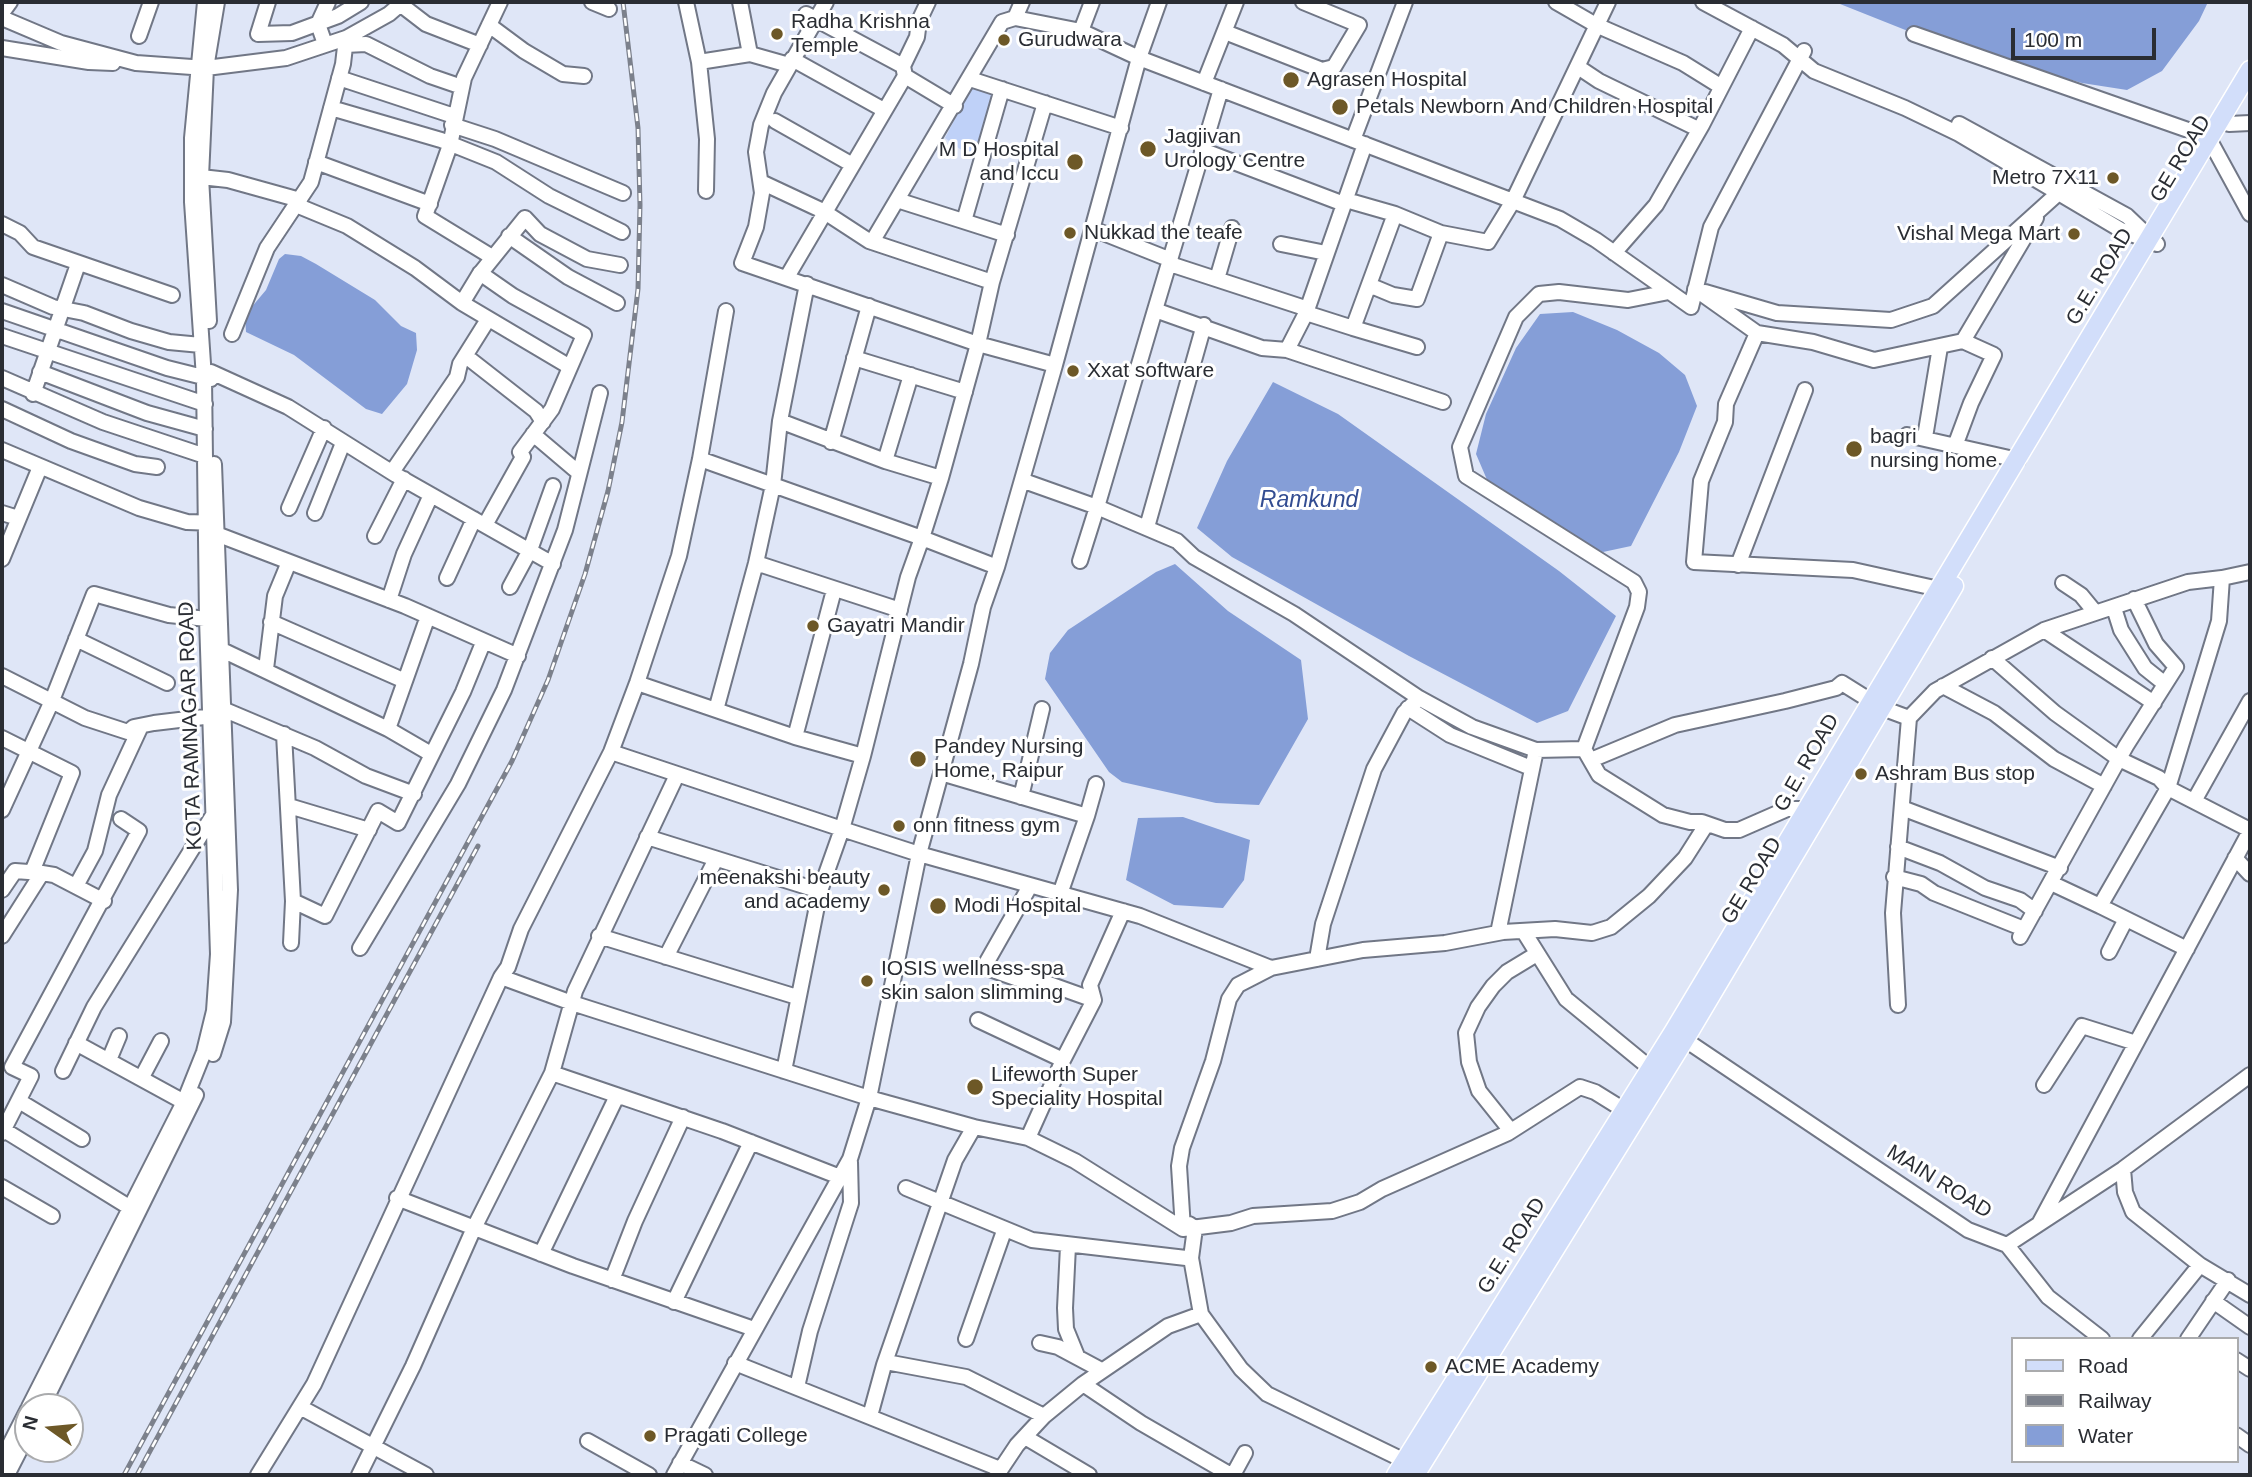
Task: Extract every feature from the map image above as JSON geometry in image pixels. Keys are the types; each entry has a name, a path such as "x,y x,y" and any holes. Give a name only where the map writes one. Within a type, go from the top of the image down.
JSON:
{"main road":[{"path":"2211,143 2250,69"},
{"name":"GE ROAD","path":"1405,1470 1679,1035 2211,143 2229,124 2250,90"},
{"name":"G.E. ROAD","path":"1876,705 1939,589 2152,241"},
{"name":"G.E. ROAD","path":"1405,1470 1650,1068 1679,1035"}],"street":[{"path":"10,2 2,15 61,43 136,63"},
{"path":"139,36 149,2"},
{"name":"KOTA RAMNAGAR ROAD","path":"36,1393 184,1102 204,1052 214,1011 219,954 215,812 221,713 207,619 214,527 205,456 205,404 209,376 201,345 192,189 205,2"},
{"path":"49,1393 189,1113 223,1022 230,890 201,177 202,68 217,2"},
{"path":"268,2 258,34 292,33 338,16 360,2"},
{"path":"325,44 318,24 328,2"},
{"path":"492,257 425,216 450,145 453,120 462,88 500,2"},
{"path":"592,2 609,9"},
{"path":"686,2 699,62 707,139 706,191"},
{"path":"740,2 750,54"},
{"path":"825,2 811,17 761,125 756,152 761,182 756,227 742,263 978,344 1055,365"},
{"path":"787,277 904,71 917,37 919,21 928,2"},
{"path":"1015,19 1022,2"},
{"path":"1081,32 1092,2"},
{"path":"705,1475 677,1469 850,1159 869,1098 919,854 971,664 982,607 1024,481 1139,58 1159,2"},
{"path":"1204,83 1237,2"},
{"path":"1225,32 1322,70 1334,67 1359,25 1303,2"},
{"path":"1287,350 1307,311 1345,202 1359,142 1405,2"},
{"path":"1556,2 1596,25 1683,63 1720,86"},
{"path":"1202,150 1345,202 1395,214 1441,233 1488,242 1513,201 1608,2"},
{"path":"1703,2 1802,55"},
{"path":"1718,2 1802,55 1814,71 1905,108 1959,134 2063,189 2121,230 2152,241"},
{"path":"232,334 267,248 298,203 316,162 339,78 345,41 401,3 426,24 480,45"},
{"path":"811,17 904,71 955,106"},
{"path":"873,242 1002,22 1015,19 1081,32 1139,58 1560,219 1691,307 1711,227 1802,55"},
{"path":"489,24 524,51 564,74 583,76"},
{"path":"1614,253 1656,205 1752,28"},
{"path":"361,29 366,44"},
{"path":"1914,34 2211,143 2246,201 2250,214"},
{"path":"2,48 89,62 202,68 286,58 325,44 345,41 366,44 429,76 462,88"},
{"path":"699,62 750,54 790,62 884,110"},
{"path":"1578,66 1599,81 1698,129"},
{"path":"339,78 453,120 623,192"},
{"path":"970,79 1121,128"},
{"path":"964,221 1002,89"},
{"path":"1080,561 1221,89"},
{"path":"784,1071 820,891 842,829 863,756 900,610 941,478 992,282 1045,103"},
{"path":"331,108 496,162 549,196 622,232"},
{"path":"775,121 851,164"},
{"path":"2229,124 2250,123"},
{"path":"316,162 430,204"},
{"path":"201,177 228,180 298,203 347,226 487,321 570,367"},
{"path":"761,182 823,211 873,242 992,282"},
{"path":"1695,289 1777,313 1891,320 1933,306 2063,189"},
{"path":"897,200 1007,235"},
{"path":"1963,341 2044,205"},
{"path":"1353,328 1395,214"},
{"path":"462,303 480,273 525,218 540,234 587,259 620,265"},
{"path":"2,224 20,233 33,247 172,295"},
{"path":"1217,279 1232,228"},
{"path":"1093,229 1217,279 1353,328 1417,347"},
{"path":"1369,285 1393,295 1417,299 1441,233"},
{"path":"509,236 568,277 617,303"},
{"path":"1281,243 1326,253"},
{"path":"33,394 64,311 78,264"},
{"path":"447,578 479,522 523,457 520,452 552,409 584,335 513,296 480,273"},
{"path":"716,710 756,563 773,485 780,421 807,284"},
{"path":"2,285 64,311 84,313 169,342 201,345"},
{"path":"1695,289 1757,333 1813,342 1874,360 1963,341 1994,355 1971,403 1955,446"},
{"path":"1587,754 1637,607 1639,592 1634,582 1466,477 1460,447 1516,317 1539,295 1559,292 1628,300 1669,292"},
{"path":"831,442 869,306"},
{"path":"1155,310 1204,325 1262,348 1287,350 1443,402"},
{"path":"2,311 57,331 209,376 278,402 430,495 553,564"},
{"path":"258,1475 314,1384 397,1198 452,1089 501,977 508,967 521,929 611,752 679,556 700,459 726,312"},
{"path":"375,536 398,476 487,321"},
{"path":"1147,527 1204,325"},
{"path":"1757,333 1727,404 1725,422 1701,481 1694,562 1853,570 1939,589"},
{"path":"2,336 205,404"},
{"path":"1925,437 1940,347"},
{"path":"467,357 536,411 542,422"},
{"path":"854,358 965,392"},
{"path":"40,372 147,413 205,429"},
{"path":"885,461 911,376"},
{"path":"2,378 33,394 103,422 205,456"},
{"path":"1738,565 1805,390"},
{"path":"360,948 458,784 518,656 553,564 600,393"},
{"path":"2,409 71,441 135,464 158,467"},
{"path":"780,421 831,442 941,478"},
{"path":"289,508 324,428"},
{"path":"533,434 579,473"},
{"path":"1908,435 2018,460"},
{"path":"314,513 343,443"},
{"path":"2,450 139,508 214,527 289,562 389,600 518,656"},
{"path":"700,459 922,538 997,568"},
{"path":"2,559 40,467"},
{"path":"1024,481 1097,507 1177,541 1194,557 1294,614 1414,703 1450,735 1531,768"},
{"path":"510,587 530,550 553,486"},
{"path":"389,600 404,554 430,495"},
{"path":"2,513 18,518"},
{"path":"266,669 275,596 289,562"},
{"path":"756,563 900,610"},
{"path":"1898,1005 1893,947 1894,877 1909,718 1943,686 2044,630 2188,582 2250,572"},
{"path":"2099,906 2168,788 2219,621 2222,578"},
{"path":"2063,583 2087,601 2095,612"},
{"path":"795,737 834,590"},
{"path":"2,810 51,704 94,594 169,615 207,619"},
{"path":"1894,877 1921,884 1934,893 2022,933 2119,759 2176,667 2156,644 2134,599"},
{"path":"2115,608 2121,630 2145,668 2165,684"},
{"path":"388,729 428,617"},
{"path":"271,622 405,681"},
{"path":"2044,630 2154,703"},
{"path":"76,639 167,683"},
{"path":"293,901 325,916 378,811 398,822 414,794 483,643"},
{"path":"222,650 388,729 431,754"},
{"path":"1992,658 2056,712 2119,759 2159,778 2168,788 2250,830 2039,1225"},
{"path":"2,676 51,704 128,732 141,726 221,713 284,734 366,776 414,794"},
{"path":"637,683 795,737 863,756"},
{"path":"1414,703 1536,750 1587,754 1675,724 1784,701 1836,688 1842,683 1876,705 1909,718"},
{"path":"1943,686 1994,713 2054,759 2104,786"},
{"path":"2194,801 2250,701"},
{"path":"1317,959 1322,924 1364,793 1374,769 1414,703"},
{"path":"1021,797 1042,709"},
{"path":"76,886 95,851 109,795 141,726"},
{"path":"284,734 293,901 292,943"},
{"path":"2,738 72,773 37,872 2,936"},
{"path":"1498,933 1536,750"},
{"path":"611,752 919,854 1123,911 1271,968"},
{"path":"1587,754 1600,775 1647,807 1677,820 1739,830 1787,809 1814,809"},
{"path":"941,773 1087,816"},
{"path":"359,1475 375,1446 474,1228 552,1073 572,1003 599,936 677,775"},
{"path":"1060,894 1096,784"},
{"path":"289,806 369,830"},
{"path":"1902,808 2060,868"},
{"path":"63,1071 76,1043 180,865 215,812"},
{"path":"121,819 139,831 104,901 12,1067 32,1076 3,1132 124,1204"},
{"path":"1405,1470 1267,1394 1241,1369 1201,1314 1179,1166 1182,1148 1213,1062 1229,999 1238,985 1271,968 1363,950 1445,943 1498,933 1555,929 1592,933 1611,927 1649,896 1685,858 1706,824"},
{"path":"647,838 820,891"},
{"path":"1898,847 1950,868 1985,888 2020,900 2035,911"},
{"path":"2235,858 2250,874"},
{"path":"666,957 716,859"},
{"path":"2,890 15,871 37,872 76,886 104,901"},
{"path":"2051,883 2186,950"},
{"path":"1030,886 984,967 1018,979 1038,980 1094,1000"},
{"path":"1028,1138 1094,1000 1090,985 1123,911"},
{"path":"2109,952 2126,919"},
{"path":"1524,932 1535,955 1566,999 1650,1068"},
{"path":"599,936 797,998"},
{"path":"1511,1131 1479,1091 1469,1062 1466,1033 1478,1007 1493,986 1507,972 1535,955"},
{"path":"501,977 572,1003 869,1098 974,1127 1028,1138 1186,1223 1231,1223 1253,1216 1332,1211 1351,1205 1511,1131 1580,1087 1595,1092 1624,1110"},
{"path":"978,1020 1063,1060"},
{"path":"2044,1085 2082,1026 2137,1043"},
{"name":"MAIN ROAD","path":"1679,1035 1968,1230 2007,1245"},
{"path":"108,1060 119,1036"},
{"path":"142,1077 162,1041"},
{"path":"76,1043 184,1102"},
{"path":"552,1073 683,1117 840,1177"},
{"path":"2099,1337 2048,1297 2007,1245 2123,1169 2244,1079 2250,1096"},
{"path":"541,1254 617,1097"},
{"path":"19,1101 82,1139"},
{"path":"612,1280 635,1221 683,1117"},
{"path":"870,1416 955,1160 974,1127"},
{"path":"674,1302 751,1142"},
{"path":"797,1387 810,1331 851,1203 850,1159"},
{"path":"2123,1169 2125,1192 2133,1212 2200,1265 2250,1295"},
{"path":"2,1187 52,1216"},
{"path":"906,1188 1004,1231 1068,1246 1186,1258"},
{"path":"397,1198 541,1254 754,1329"},
{"path":"966,1339 1004,1231"},
{"path":"1068,1246 1066,1329 1077,1356"},
{"path":"2142,1337 2200,1265"},
{"path":"2195,1337 2213,1301 2228,1280"},
{"path":"2213,1301 2250,1327"},
{"path":"735,1363 870,1416 999,1472 1044,1416 1083,1384 1168,1326 1201,1314"},
{"path":"1040,1343 1077,1356 1101,1370"},
{"path":"886,1362 966,1377 1044,1416"},
{"path":"1083,1384 1141,1423 1232,1475 1245,1453"},
{"path":"300,1407 426,1475"},
{"name":"KOTA RAMNAGAR ROAD","path":"2,1460 14,1436"},
{"path":"1025,1437 1089,1475"},
{"path":"588,1441 649,1475"}],"shaded area":[{"path":"972,86 994,94 975,160 945,138"}],"water":[{"path":"1835,2 2208,2 2199,21 2162,71 2127,90 2082,83 1923,37"},
{"path":"285,254 301,256 316,264 375,300 401,326 416,333 417,350 407,384 382,414 366,409 294,355 246,332 245,315 266,290 279,259"},
{"path":"1573,312 1617,330 1659,353 1685,375 1697,406 1679,452 1631,546 1603,552 1549,524 1488,482 1476,454 1486,414 1516,348 1540,314"},
{"name":"Ramkund","path":"1273,382 1338,414 1559,571 1616,616 1568,711 1537,723 1409,656 1232,557 1197,528 1227,461"},
{"path":"1175,564 1228,611 1301,660 1308,719 1259,805 1216,803 1122,782 1109,772 1045,679 1050,653 1068,630 1156,572"},
{"path":"1183,817 1250,840 1244,880 1223,908 1174,905 1126,880 1138,818"}],"railway":[{"path":"124,1475 512,761 548,680 585,574 608,491 622,422 638,289 638,128 623,2"},
{"path":"137,1475 478,846"}],"place":[{"name":"Radha Krishna Temple","path":"777,34"},
{"name":"Gurudwara","path":"1004,40"},
{"name":"Agrasen Hospital","path":"1291,80"},
{"name":"Petals Newborn And Children Hospital","path":"1340,107"},
{"name":"Jagjivan Urology Centre","path":"1148,149"},
{"name":"M D Hospital and Iccu","path":"1075,162"},
{"name":"Metro 7X11","path":"2113,178"},
{"name":"Nukkad the teafe","path":"1070,233"},
{"name":"Vishal Mega Mart","path":"2074,234"},
{"name":"Xxat software","path":"1073,371"},
{"name":"bagri nursing home","path":"1854,449"},
{"name":"Gayatri Mandir","path":"813,626"},
{"name":"Pandey Nursing Home, Raipur","path":"918,759"},
{"name":"Ashram Bus stop","path":"1861,774"},
{"name":"onn fitness gym","path":"899,826"},
{"name":"meenakshi beauty and academy","path":"884,890"},
{"name":"Modi Hospital","path":"938,906"},
{"name":"IOSIS wellness-spa skin salon slimming","path":"867,981"},
{"name":"Lifeworth Super Speciality Hospital","path":"975,1087"},
{"name":"ACME Academy","path":"1431,1367"},
{"name":"Pragati College","path":"650,1436"}]}
